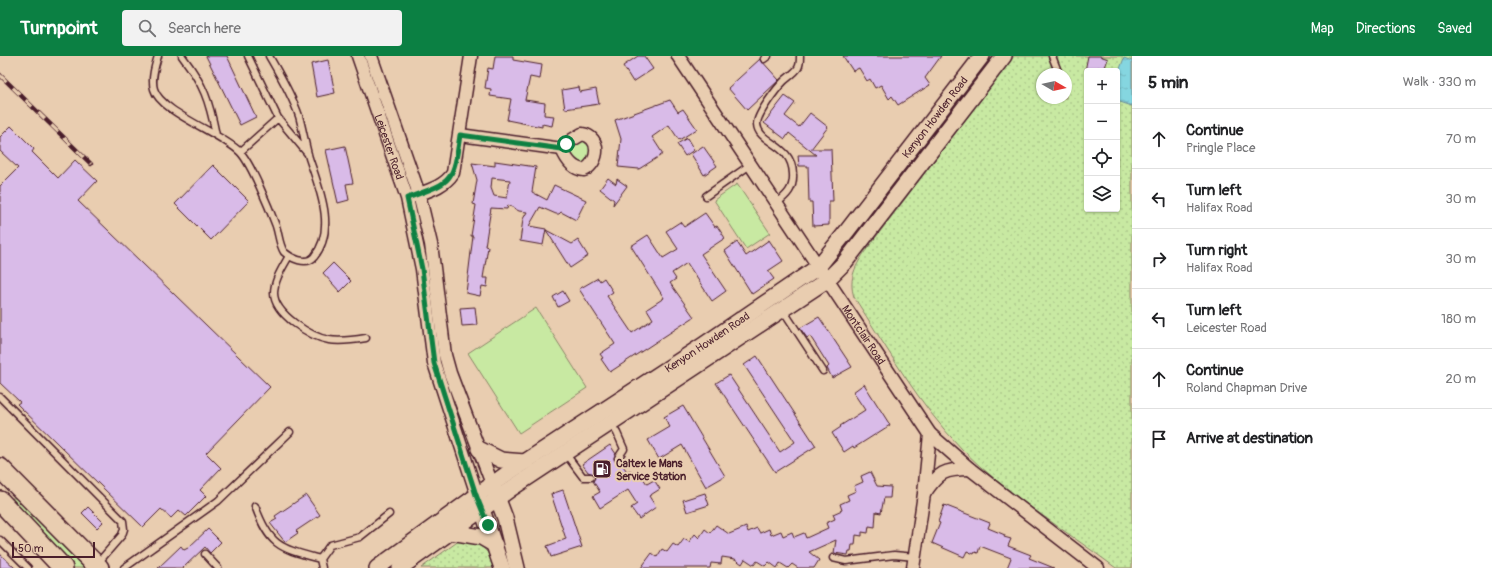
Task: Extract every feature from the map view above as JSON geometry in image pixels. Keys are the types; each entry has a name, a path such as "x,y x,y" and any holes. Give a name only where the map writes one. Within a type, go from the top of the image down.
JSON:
{"highway":[{"path":"0,468 6,493 63,568"},
{"path":"6,493 97,567"}],"street":[{"name":"Leicester Road","path":"358,56 407,198 422,269 434,363 479,502"},
{"name":"Leicester Road","path":"371,56 419,194 431,244 445,355 453,383 495,491"},
{"path":"407,198 449,180 454,173 471,56"},
{"name":"Montclair Road","path":"678,56 930,434 970,469 1098,568"},
{"name":"Kenyon Howden Road","path":"706,352 783,310 828,280 846,262 1004,56"},
{"path":"978,61 989,76"},
{"name":"Kenyon Howden Road","path":"376,568 706,352 818,267 978,61"},
{"path":"460,135 562,149"},
{"path":"914,563 924,494 930,434"},
{"name":"Kenyon Howden Road","path":"495,491 525,462 561,447"},
{"path":"478,449 502,460 525,462"},
{"path":"924,494 936,476 948,470 970,469"},
{"path":"495,491 505,518 518,568"},
{"path":"479,502 502,568"},
{"name":"Kenyon Howden Road","path":"400,568 451,532 479,502"},
{"path":"451,532 481,537 495,545"}],"lane":[{"path":"158,56 154,74 154,90 162,103 216,135 240,152 264,197 276,227 280,246 288,256 304,261 312,259 319,250 323,238 324,210 298,114 269,56"},
{"path":"182,56 200,81 210,104 216,135"},
{"path":"248,56 278,118 309,155"},
{"path":"776,204 791,190 793,183 792,165 787,154 762,134 757,128 757,119 783,82 798,68 800,56"},
{"path":"1052,56 1057,68"},
{"path":"240,152 278,118"},
{"path":"706,196 750,165"},
{"path":"288,256 276,282 274,294 277,305 286,316 316,338 330,341 366,338"},
{"path":"783,310 823,371"},
{"path":"0,396 123,520 124,529 122,535 97,567"},
{"path":"607,417 617,433 624,449 618,458"},
{"path":"124,568 218,501 290,432"},
{"path":"561,447 583,477 591,477"},
{"path":"255,506 261,524 278,545 283,548 320,559"},
{"path":"322,568 320,559 330,545 360,537 389,514"},
{"path":"0,540 28,568"},
{"path":"204,554 218,568"},
{"path":"833,558 846,561 894,555 914,563"}],"green space":[{"path":"1014,56 1132,56 1132,568 1116,568 1036,511 997,481 946,432 904,376 854,297 852,284 854,272 859,261"},
{"path":"583,141 591,148 591,154 585,163 576,160 566,149"},
{"path":"737,184 770,233 746,249 714,200"},
{"path":"536,308 587,388 519,433 468,353"},
{"path":"12,498 16,498 84,568 72,568 11,500"},
{"path":"463,538 484,548 494,562 496,568 421,568"}],"water":[{"path":"1124,58 1132,61 1132,106 1120,102 1120,69"}],"building":[{"path":"206,56 227,56 256,117 240,125"},
{"path":"495,56 513,56 513,60 542,65 540,79 530,77 525,100 545,103 544,115 554,116 552,126 542,124 542,127 507,120 511,99 490,96 491,89 485,88 488,68 493,69"},
{"path":"638,56 644,56 653,69 633,82 623,66"},
{"path":"843,56 941,56 925,78 930,85 898,105 892,96 889,99 881,85 875,88 870,79 867,81 859,68 853,71"},
{"path":"1088,56 1100,56 1108,59 1105,68 1086,68"},
{"path":"760,59 779,80 747,110 728,88"},
{"path":"328,60 335,93 317,97 311,64"},
{"path":"579,87 580,92 596,89 599,104 565,109 562,90"},
{"path":"785,96 795,103 785,116 799,127 810,113 828,127 811,149 831,149 833,201 829,201 829,225 813,226 812,202 809,202 808,166 799,166 798,155 816,155 789,133 785,139 764,123"},
{"path":"670,100 678,112 683,109 697,129 679,140 669,125 652,137 663,154 639,169 618,167 621,139 615,120"},
{"path":"11,126 34,149 32,152 58,178 75,160 97,181 78,201 270,387 206,453 221,468 200,490 206,496 186,516 179,510 171,518 161,509 143,527 17,404 20,402 0,383 0,186 18,168 0,151 0,137"},
{"path":"687,138 694,150 685,156 677,144"},
{"path":"345,146 353,183 346,184 349,200 338,203 326,150"},
{"path":"703,146 717,166 704,175 691,154"},
{"path":"495,161 536,167 532,192 547,200 554,185 586,200 576,220 561,212 556,214 540,207 529,226 546,229 543,245 520,241 523,219 527,212 519,211 508,205 507,209 491,208 485,246 488,247 483,278 488,278 487,287 482,286 480,296 466,293 473,236 471,236 476,205 473,204 477,180 472,163 495,166","holes":["492,178 510,180 507,198 494,196 491,188"]},
{"path":"213,165 249,201 211,240 175,204"},
{"path":"608,178 616,184 617,179 627,186 613,205 614,200 600,189"},
{"path":"705,213 715,227 717,226 725,238 701,254 726,291 712,301 687,263 672,273 676,279 670,283 694,317 610,372 601,359 603,358 600,354 615,344 579,289 598,278 600,281 604,278 613,292 607,296 632,333 653,319 647,309 664,298 631,246 648,235 663,258 678,249 666,231 680,222 684,227"},
{"path":"546,230 572,244 578,240 588,256 570,268"},
{"path":"769,240 783,261 768,271 774,279 752,294 725,251 737,242 746,256"},
{"path":"333,263 351,281 340,292 323,273"},
{"path":"563,291 569,301 558,307 553,297"},
{"path":"475,307 477,325 462,326 460,308"},
{"path":"819,317 852,367 832,378 827,368 829,366 810,336 807,338 800,328"},
{"path":"757,356 816,446 775,472 716,383 729,375 780,452 795,442 744,365"},
{"path":"864,384 890,425 854,448 853,446 844,452 832,433 865,410 853,392"},
{"path":"683,406 725,476 706,487 682,445 659,459 648,440 670,427 664,417"},
{"path":"610,445 616,454 614,458 615,461 621,462 627,472 630,470 636,478 641,475 647,484 654,480 660,489 649,496 656,507 639,519 631,508 637,504 628,490 600,508 593,496 600,492 593,481 595,475 588,472 582,464"},
{"path":"870,472 877,486 891,487 890,498 884,498 881,513 876,512 875,527 869,526 868,533 862,532 862,536 856,535 855,545 852,545 851,551 849,551 848,555 834,553 836,540 809,552 819,560 814,568 798,568 792,564 788,568 780,563 777,568 769,562 765,566 757,561 754,565 745,559 742,564 735,559 722,557 721,564 711,563 710,568 641,568 652,553 657,557 662,549 667,552 673,544 678,547 684,539 689,542 695,534 699,538 705,529 710,533 716,525 729,534 746,527 748,532 757,528 760,533 769,529 771,535 781,531 783,536 792,532 794,537 804,533 806,538 828,528 826,523 835,519 833,514 842,510 840,504 849,500 847,495 856,491 854,486 863,482 861,476"},
{"path":"563,490 582,547 551,557 547,546 566,539 551,494"},
{"path":"705,493 709,505 687,512 683,500"},
{"path":"306,495 320,515 296,531 298,533 285,542 270,523 277,519 275,516"},
{"path":"944,505 990,523 988,528 1005,535 1004,537 1011,539 1008,546 1031,555 1029,558 1054,568 1007,568 1011,558 980,546 978,553 975,552 974,554 967,551 964,557 932,543 940,523 938,522"},
{"path":"88,507 103,522 97,528 82,513"},
{"path":"208,529 221,542 210,553 205,547 183,568 158,568 181,546 184,550 188,548"},
{"path":"0,554 15,568 0,568"}],"railway":[{"path":"0,75 91,164"}],"place":[{"name":"Caltex le Mans Service Station","path":"602,469"}],"route":[{"path":"488,525 476,495 434,363 428,329 422,269 407,198 441,185 449,180 454,173 460,135 562,149 566,144"}]}
